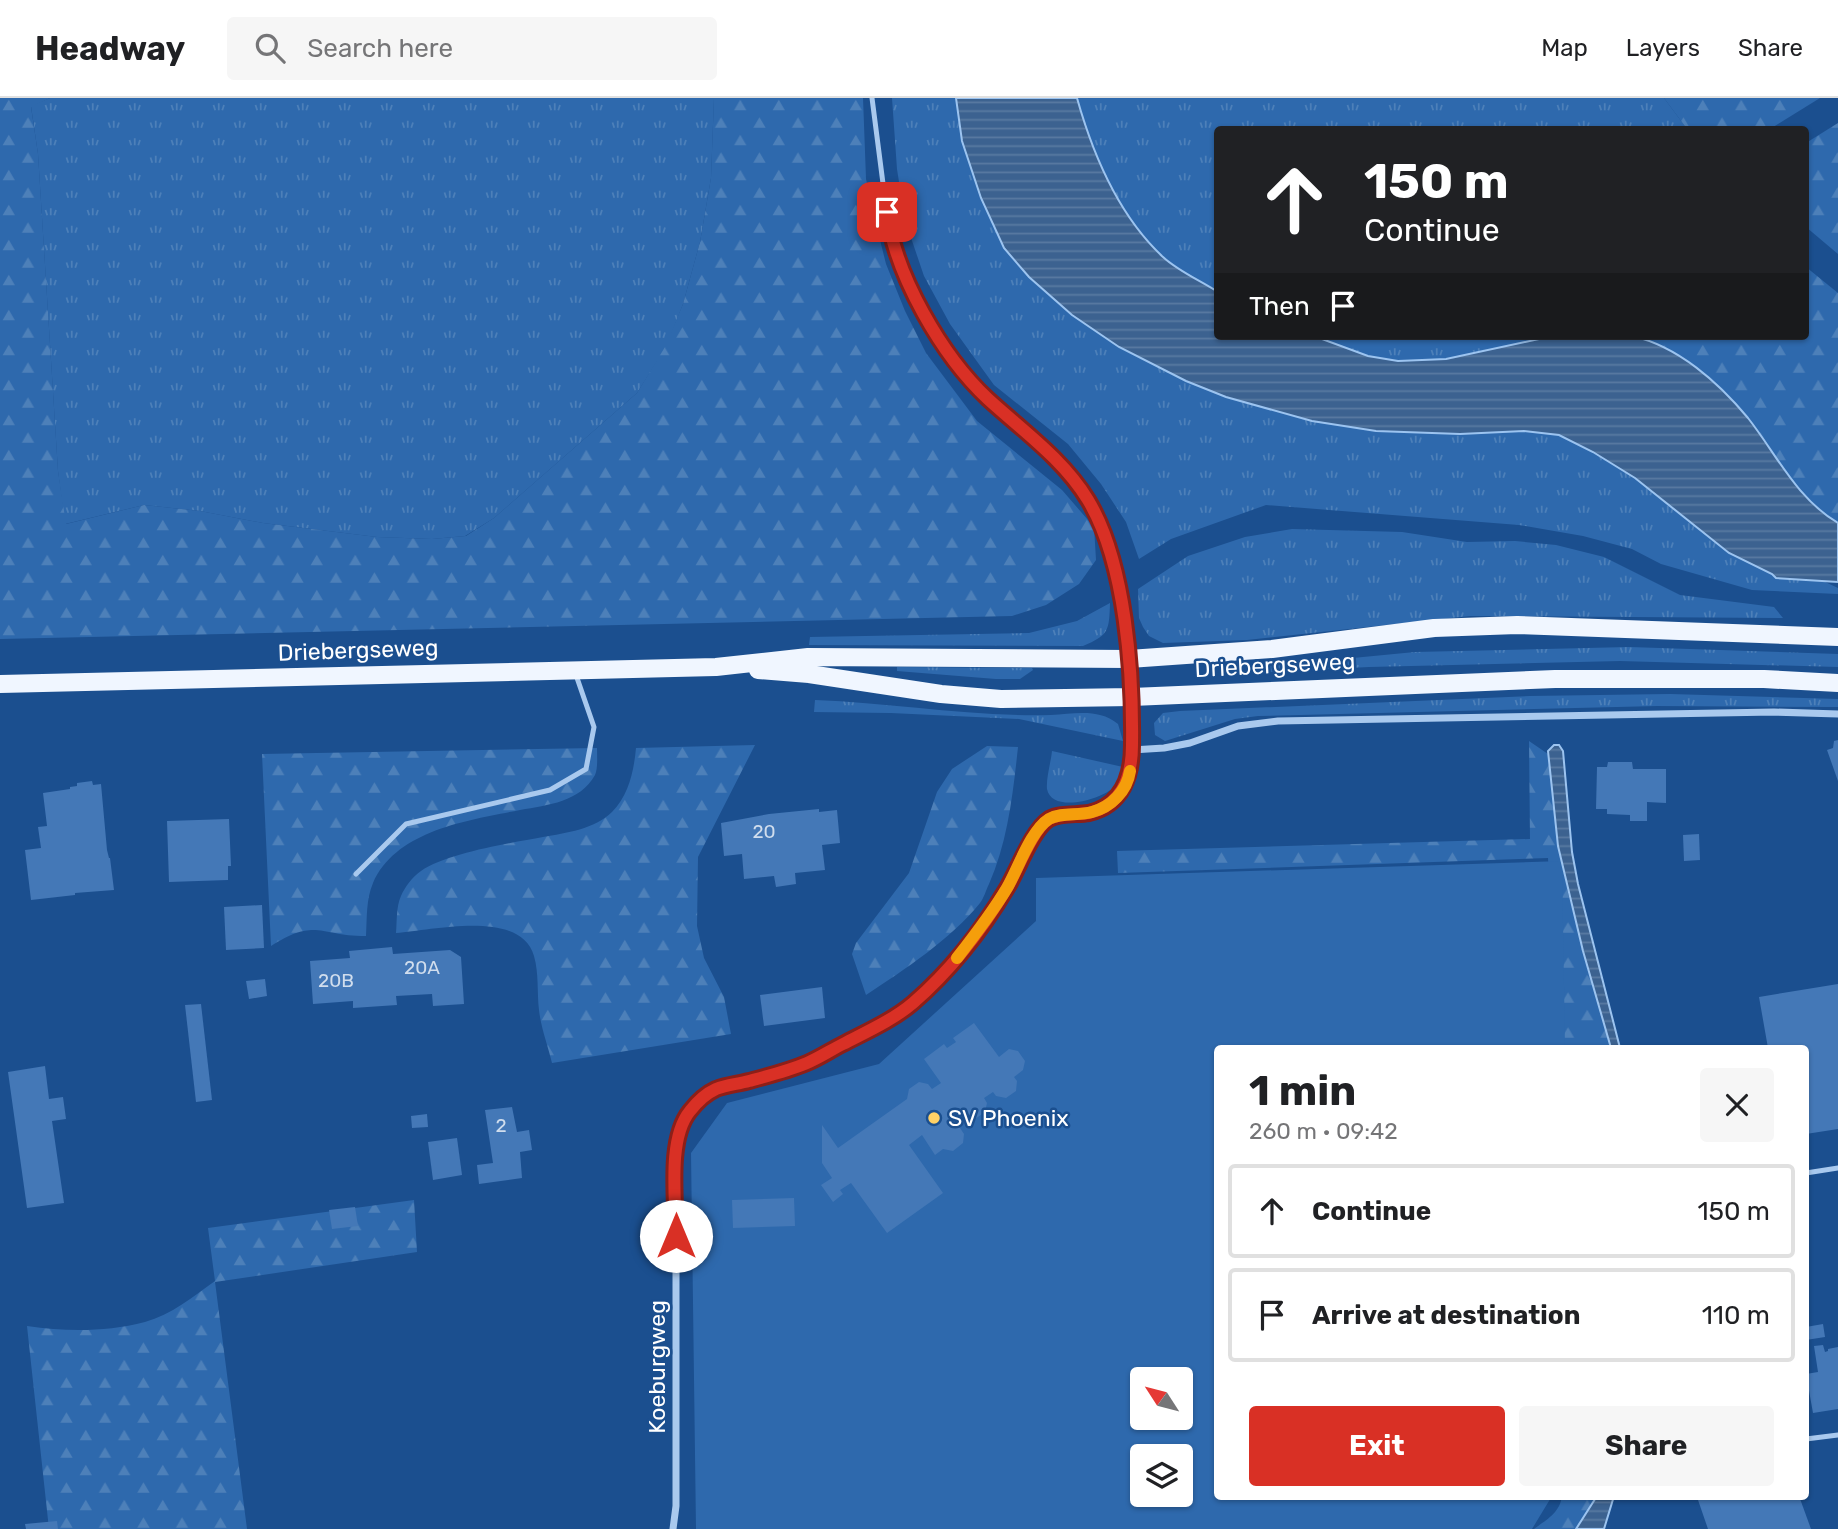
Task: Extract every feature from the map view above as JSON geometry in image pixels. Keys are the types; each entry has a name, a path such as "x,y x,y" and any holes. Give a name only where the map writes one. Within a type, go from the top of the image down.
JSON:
{"main road":[{"name":"Driebergseweg","path":"716,667 807,657 1129,659 1272,649 1434,628 1517,625 1838,637"},
{"name":"Driebergseweg","path":"0,684 716,667 809,674 941,694 1001,699 1132,697 1555,679 1764,679 1838,683"}],"street":[{"name":"Koeburgweg","path":"673,1529 676,1506 678,1131 701,1098 716,1088 750,1081 808,1063 911,1004 947,970 979,931 1007,888 1037,833 1050,818 1091,812 1116,799 1129,776 1132,750 1129,659 1118,585"},
{"path":"1132,750 1164,748 1252,723 1279,721 1774,712 1838,714"}],"lane":[{"path":"872,98 890,238 927,320 961,370 1071,477 1089,502 1118,585"},
{"path":"356,874 406,824 550,790 586,769 594,727 574,669"},
{"path":"1809,1173 1838,1168"},
{"path":"1809,1439 1838,1434"}],"green space":[{"path":"0,98 50,98 31,107 38,154 58,471 66,524 144,505 377,537 432,539 466,536 494,518 637,393 665,347 683,304 700,242 711,178 714,98 863,98 866,179 876,224 886,264 926,353 977,421 1062,490 1094,527 1096,560 1079,584 1046,605 1012,616 0,639"},
{"path":"50,98 714,98 711,178 700,242 683,304 666,347 637,393 494,518 465,536 432,539 377,537 144,505 65,524 58,471 38,154 31,106"},
{"path":"892,98 956,98 962,141 981,198 1004,248 1072,315 1119,347 1186,381 1226,397 1312,421 1376,431 1460,434 1524,431 1559,435 1636,478 1673,507 1777,578 1823,581 1838,588 1838,594 1752,590 1661,564 1632,549 1583,536 1519,525 1266,505 1171,539 1139,559 1126,522 1101,484 1068,444 994,385 950,324 924,276 905,220 897,169"},
{"path":"1077,98 1664,98 1685,126 1214,126 1214,290 1169,262 1147,241 1121,204 1091,141"},
{"path":"1664,98 1820,98 1775,126 1685,126"},
{"path":"1838,123 1838,254 1809,230 1809,141"},
{"path":"1809,269 1838,293 1838,523 1823,515 1781,467 1646,340 1809,340"},
{"path":"1324,340 1536,340 1476,354 1417,361 1386,359"},
{"path":"1292,529 1402,532 1467,542 1515,541 1556,545 1604,557 1680,595 1774,607 1783,618 1470,616 1247,640 1163,643 1149,636 1139,618 1138,589 1188,556 1245,537"},
{"path":"1110,603 1106,631 1098,639 1083,646 809,645 810,637 1029,633 1077,621"},
{"path":"1629,647 1838,654 1838,667 1620,661 1369,667 1252,673 1248,671 1248,668 1415,652"},
{"path":"897,667 1033,670 1020,679 996,679 897,671"},
{"path":"1670,694 1838,699 1838,707 1657,706 1258,716 1235,719 1165,741 1155,735 1154,723 1163,713 1180,711 1530,696"},
{"path":"815,700 992,714 1094,714 1118,724 1123,741 1019,719 814,712"},
{"path":"1529,741 1548,754 1558,846 1569,897 1610,1045 1559,1045 1548,858 1118,873 1117,851 1530,839"},
{"path":"755,745 698,857 697,926 704,958 724,997 731,1034 552,1063 540,1017 536,963 526,941 512,932 495,927 453,927 396,933 399,900 409,882 421,871 446,859 479,849 561,834 605,818 618,805 627,790 636,748"},
{"path":"987,746 1018,747 1005,834 983,899 941,941 866,995 852,954 856,943 909,873 937,792 952,769"},
{"path":"597,748 595,775 589,784 572,797 436,830 398,851 384,865 373,883 368,902 366,936 309,930 286,937 271,946 262,754"},
{"path":"1052,751 1123,767 1114,787 1108,792 1078,802 1058,801 1051,797 1047,789"},
{"path":"1562,861 1565,1045 1214,1045 1214,1500 1550,1500 1532,1529 696,1529 691,1153 727,1103 879,1064 1036,921 1036,878"},
{"path":"414,1200 417,1252 215,1282 247,1529 49,1529 27,1326 72,1330 116,1328 155,1319 173,1310 215,1281 208,1228"},
{"path":"1594,1500 1576,1529 1534,1529 1555,1512 1561,1502"}],"shaded area":[{"path":"956,98 1077,98 1100,163 1133,223 1169,262 1214,290 1214,340 1325,340 1368,356 1398,361 1446,359 1534,340 1646,340 1665,348 1711,379 1724,392 1748,418 1799,489 1823,513 1838,523 1838,582 1776,578 1729,553 1635,478 1559,435 1524,431 1460,434 1376,431 1312,421 1226,397 1186,381 1119,347 1072,315 1029,277 1004,248 981,198 962,141"},
{"path":"1554,745 1559,745 1563,751 1572,852 1578,884 1619,1045 1610,1045 1583,951 1558,846 1548,751"},
{"path":"1594,1500 1613,1500 1604,1529 1576,1529"}],"building":[{"path":"1838,740 1838,781 1827,750 1833,748 1834,741"},
{"path":"1608,762 1632,762 1633,769 1666,769 1666,803 1647,802 1647,821 1630,821 1630,815 1607,814 1607,809 1596,809 1597,767 1607,767"},
{"path":"92,781 93,785 101,784 114,890 31,900 25,850 41,848 38,827 47,826 43,793 70,789 77,786 77,783"},
{"path":"819,809 819,812 837,810 840,843 822,845 825,870 795,873 796,884 776,887 774,876 744,879 742,854 724,856 721,823 769,814"},
{"path":"229,819 231,866 228,866 228,880 169,882 167,821"},
{"path":"1699,834 1700,860 1684,861 1683,835"},
{"path":"262,905 264,948 226,950 224,907"},
{"path":"392,947 393,954 450,950 461,957 464,1004 433,1006 432,994 396,996 397,1005 353,1008 353,1001 313,1004 310,961 350,958 349,951"},
{"path":"265,979 267,996 249,999 246,981"},
{"path":"1838,984 1838,1129 1809,1134 1809,1045 1767,1045 1759,997"},
{"path":"822,987 825,1018 764,1026 760,995"},
{"path":"201,1004 212,1100 196,1102 185,1005"},
{"path":"974,1023 999,1057 1009,1049 1018,1051 1025,1061 1023,1070 1014,1077 1017,1081 1016,1091 1006,1098 996,1096 993,1092 984,1098 987,1103 985,1112 975,1119 966,1118 963,1113 954,1119 964,1134 963,1143 953,1151 943,1149 935,1155 922,1135 909,1145 943,1193 887,1233 851,1183 840,1190 843,1194 833,1202 821,1185 832,1178 822,1163 822,1125 838,1148 907,1099 909,1089 919,1082 928,1084 932,1089 941,1083 924,1059 944,1044 947,1048 956,1042 953,1038"},
{"path":"45,1066 49,1099 63,1097 66,1119 52,1121 64,1203 27,1208 8,1072"},
{"path":"512,1107 517,1132 529,1130 532,1150 520,1152 522,1178 479,1184 477,1165 493,1163 485,1110"},
{"path":"427,1114 428,1127 412,1128 411,1116"},
{"path":"457,1138 462,1175 433,1180 428,1142"},
{"path":"794,1198 795,1226 733,1228 732,1200"},
{"path":"355,1207 358,1226 332,1229 329,1210"},
{"path":"1823,1324 1825,1337 1809,1340 1809,1326"},
{"path":"1823,1345 1825,1352 1838,1347 1838,1409 1813,1413 1809,1374 1818,1372 1814,1346"},
{"path":"1698,1500 1800,1500 1811,1529 1708,1529"},
{"path":"57,1521 58,1529 26,1529 25,1524"}],"slow traffic":[{"path":"957,958 979,931 1007,888 1037,833 1050,818 1091,812 1103,807 1116,799 1125,787 1130,771"}],"place":[{"name":"SV Phoenix","path":"934,1118"}],"route":[{"path":"676,1236 678,1131 701,1098 716,1088 750,1081 808,1063 911,1004 947,970 979,931 1007,888 1037,833 1050,818 1091,812 1103,807 1116,799 1129,776 1132,750 1129,659 1118,585 1089,502 1058,463 987,398 961,370 927,320 890,238 887,212"}]}
